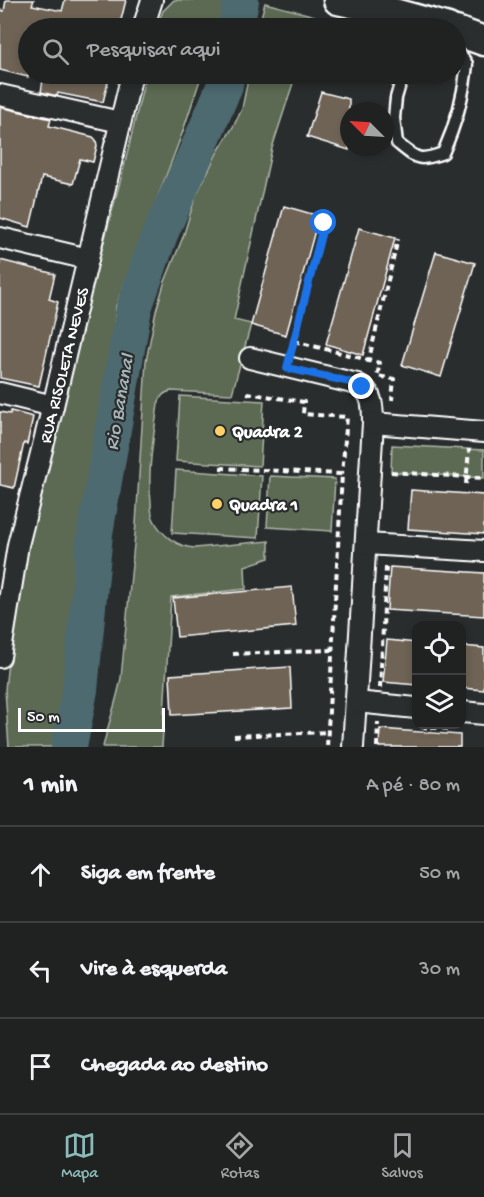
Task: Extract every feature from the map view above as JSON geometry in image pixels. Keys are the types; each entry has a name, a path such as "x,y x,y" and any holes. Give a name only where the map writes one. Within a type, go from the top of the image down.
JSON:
{"main road":[{"path":"338,0 398,18"}],"street":[{"name":"RUA RISOLETA NEVES","path":"0,657 9,543 53,406 130,84"},
{"path":"0,95 120,122"},
{"path":"0,238 88,259"},
{"path":"250,358 350,382 362,387 370,397 372,404 373,423 353,747"},
{"path":"0,393 53,406"},
{"path":"373,423 480,441"},
{"path":"366,544 484,551"},
{"path":"356,702 412,707"},
{"path":"466,712 484,714"}],"lane":[{"path":"400,84 394,118 397,144 414,157 427,159 442,153 451,134 464,84"}],"path":[{"path":"287,368 324,223"},
{"path":"362,387 398,239"},
{"path":"247,393 304,402 303,414 347,417 327,747"},
{"path":"458,448 469,449 480,441"},
{"path":"466,484 469,449"},
{"path":"390,482 391,463"},
{"path":"220,468 342,474"},
{"path":"391,472 484,478"},
{"path":"380,704 387,545"},
{"path":"233,654 332,650"},
{"path":"234,736 328,732"}],"green space":[{"path":"174,0 221,0 224,3 221,18 160,18 163,11"},
{"path":"265,3 315,16 314,18 261,18"},
{"path":"144,84 199,84 182,134 116,306 78,677 64,747 9,747 5,690 23,576 39,499 85,312"},
{"path":"247,84 293,84 272,148 234,320 251,324 232,394 171,391 161,397 158,404 150,465 151,511 161,531 177,543 195,548 269,541 269,558 245,566 246,589 171,597 162,747 103,747 121,678 136,524 146,361 156,311 195,198 242,109"},
{"name":"Quadra 2","path":"180,396 264,401 260,466 176,461"},
{"path":"392,445 484,450 484,478 391,472"},
{"name":"Quadra 1","path":"176,470 262,476 258,538 172,533"},
{"path":"270,476 335,479 332,531 267,527"}],"building":[{"path":"6,0 34,0 32,5 62,11 65,0 126,0 122,18 18,18 18,74 0,70 0,10 4,11"},
{"path":"42,84 108,84 103,102 41,92"},
{"path":"321,92 349,99 349,102 340,102 340,147 307,137"},
{"path":"0,107 51,119 49,126 93,137 96,140 97,146 93,162 80,159 73,184 42,177 30,227 0,218"},
{"path":"284,206 319,216 286,335 251,325"},
{"path":"359,228 395,238 363,355 326,344"},
{"path":"436,252 475,263 441,377 402,365"},
{"path":"0,260 55,274 49,299 58,302 39,386 0,378"},
{"path":"11,411 33,417 27,444 24,443 14,488 0,485 0,412 10,414"},
{"path":"411,490 484,495 484,534 408,529"},
{"path":"390,567 484,573 484,616 387,610"},
{"path":"292,587 296,626 177,637 173,598"},
{"path":"387,640 412,642 412,685 383,682"},
{"path":"466,646 484,648 484,690 466,688"},
{"path":"290,667 292,708 172,715 170,675"},
{"path":"380,729 460,735 460,747 379,747"}],"waterway":[{"name":"Rio Bananal","path":"238,18 241,0"},
{"name":"Rio Bananal","path":"69,747 80,690 95,533 134,308 160,234 225,84"}],"place":[{"name":"Quadra 2","path":"220,431"},
{"name":"Quadra 1","path":"217,504"}],"route":[{"path":"324,223 287,368 350,382 362,387"}]}
